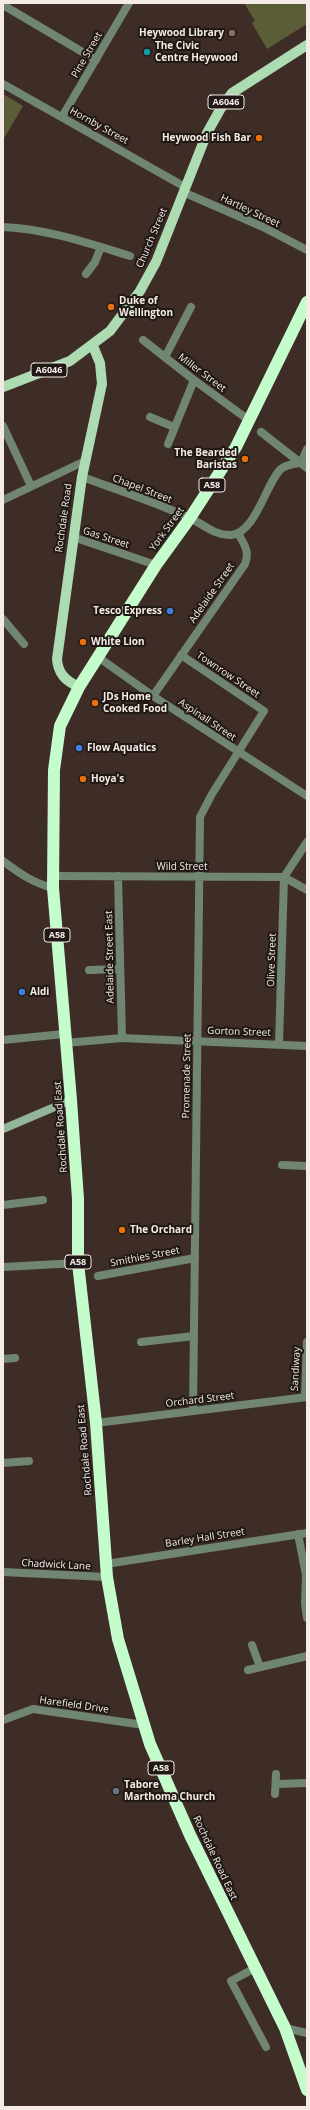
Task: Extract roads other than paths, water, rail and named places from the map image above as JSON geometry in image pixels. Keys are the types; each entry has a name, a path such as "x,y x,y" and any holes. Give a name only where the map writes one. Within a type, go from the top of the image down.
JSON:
{"highway":[{"name":"York Street","path":"54,770 60,726 79,687 156,565 190,518 236,447 307,302"},
{"name":"Rochdale Road East","path":"54,770 53,888 65,1038 72,1100 78,1199 78,1263 96,1423 107,1577 118,1639 150,1744 190,1835 285,2028 307,2090"}],"main road":[{"name":"A6046","path":"184,189 212,123 232,93 307,45"},
{"name":"Church Street","path":"93,346 115,326 140,291 156,262 184,189"},
{"name":"A6046","path":"3,387 70,361 93,346"},
{"name":"Rochdale Road","path":"79,687 67,681 60,673 57,659 72,537 85,461 102,384 100,363 93,346"}],"street":[{"name":"Pine Street","path":"62,117 129,3"},
{"path":"3,5 96,60"},
{"name":"Hornby Street","path":"3,84 184,189"},
{"name":"Hartley Street","path":"184,189 307,250"},
{"path":"3,227 25,228 74,239 130,256"},
{"path":"86,274 95,262 101,247"},
{"path":"165,357 191,307"},
{"name":"Miller Street","path":"143,340 250,421"},
{"path":"168,444 194,380"},
{"path":"150,417 174,427"},
{"path":"3,426 31,486"},
{"path":"261,432 304,465"},
{"path":"304,465 307,449"},
{"path":"3,500 85,461"},
{"path":"238,533 253,517 279,471 288,465 304,465"},
{"name":"Chapel Street","path":"82,477 190,518 213,531 222,534 238,533"},
{"name":"Adelaide Street","path":"153,696 245,564 247,554 246,547 238,533"},
{"name":"Gas Street","path":"72,537 156,565"},
{"path":"3,619 24,644"},
{"name":"Townrow Street","path":"181,655 264,711 238,752"},
{"name":"Aspinall Street","path":"98,657 153,696 307,796"},
{"name":"Promenade Street","path":"193,1411 200,817 212,794 238,752"},
{"path":"284,877 307,842"},
{"path":"3,861 40,885 53,888"},
{"name":"Wild Street","path":"53,876 284,877 307,890"},
{"name":"Adelaide Street East","path":"118,876 122,1038"},
{"name":"Olive Street","path":"279,1044 284,877"},
{"path":"89,970 120,969"},
{"name":"Gorton Street","path":"3,1040 122,1038 307,1046"},
{"path":"3,1129 72,1100"},
{"path":"282,1165 307,1166"},
{"path":"3,1205 43,1200"},
{"name":"Smithies Street","path":"98,1276 195,1258"},
{"path":"3,1267 78,1263"},
{"path":"141,1342 194,1336"},
{"name":"Sandiway","path":"306,1397 307,1342"},
{"path":"3,1359 15,1358"},
{"name":"Orchard Street","path":"96,1423 306,1397"},
{"path":"3,1463 29,1461"},
{"name":"Barley Hall Street","path":"106,1564 307,1533"},
{"path":"298,1534 306,1576 305,1604 307,1618"},
{"name":"Chadwick Lane","path":"3,1572 107,1577"},
{"path":"252,1645 260,1667"},
{"path":"248,1670 307,1656"},
{"name":"Harefield Drive","path":"3,1720 33,1709 144,1725"},
{"path":"274,1794 277,1784 276,1774"},
{"path":"277,1784 307,1783"},
{"path":"255,1968 231,1981 266,2047"},
{"path":"285,2028 307,2033"}],"place":[{"name":"Heywood Library","path":"232,33"},
{"name":"The Civic Centre Heywood","path":"147,52"},
{"name":"Heywood Fish Bar","path":"259,138"},
{"name":"Duke of Wellington","path":"111,307"},
{"name":"The Bearded Baristas","path":"245,459"},
{"name":"Tesco Express","path":"170,611"},
{"name":"White Lion","path":"83,642"},
{"name":"JDs Home Cooked Food","path":"95,703"},
{"name":"Flow Aquatics","path":"79,748"},
{"name":"Hoya's","path":"83,779"},
{"name":"Aldi","path":"22,992"},
{"name":"The Orchard","path":"122,1230"},
{"name":"Tabore Marthoma Church","path":"116,1791"}]}
